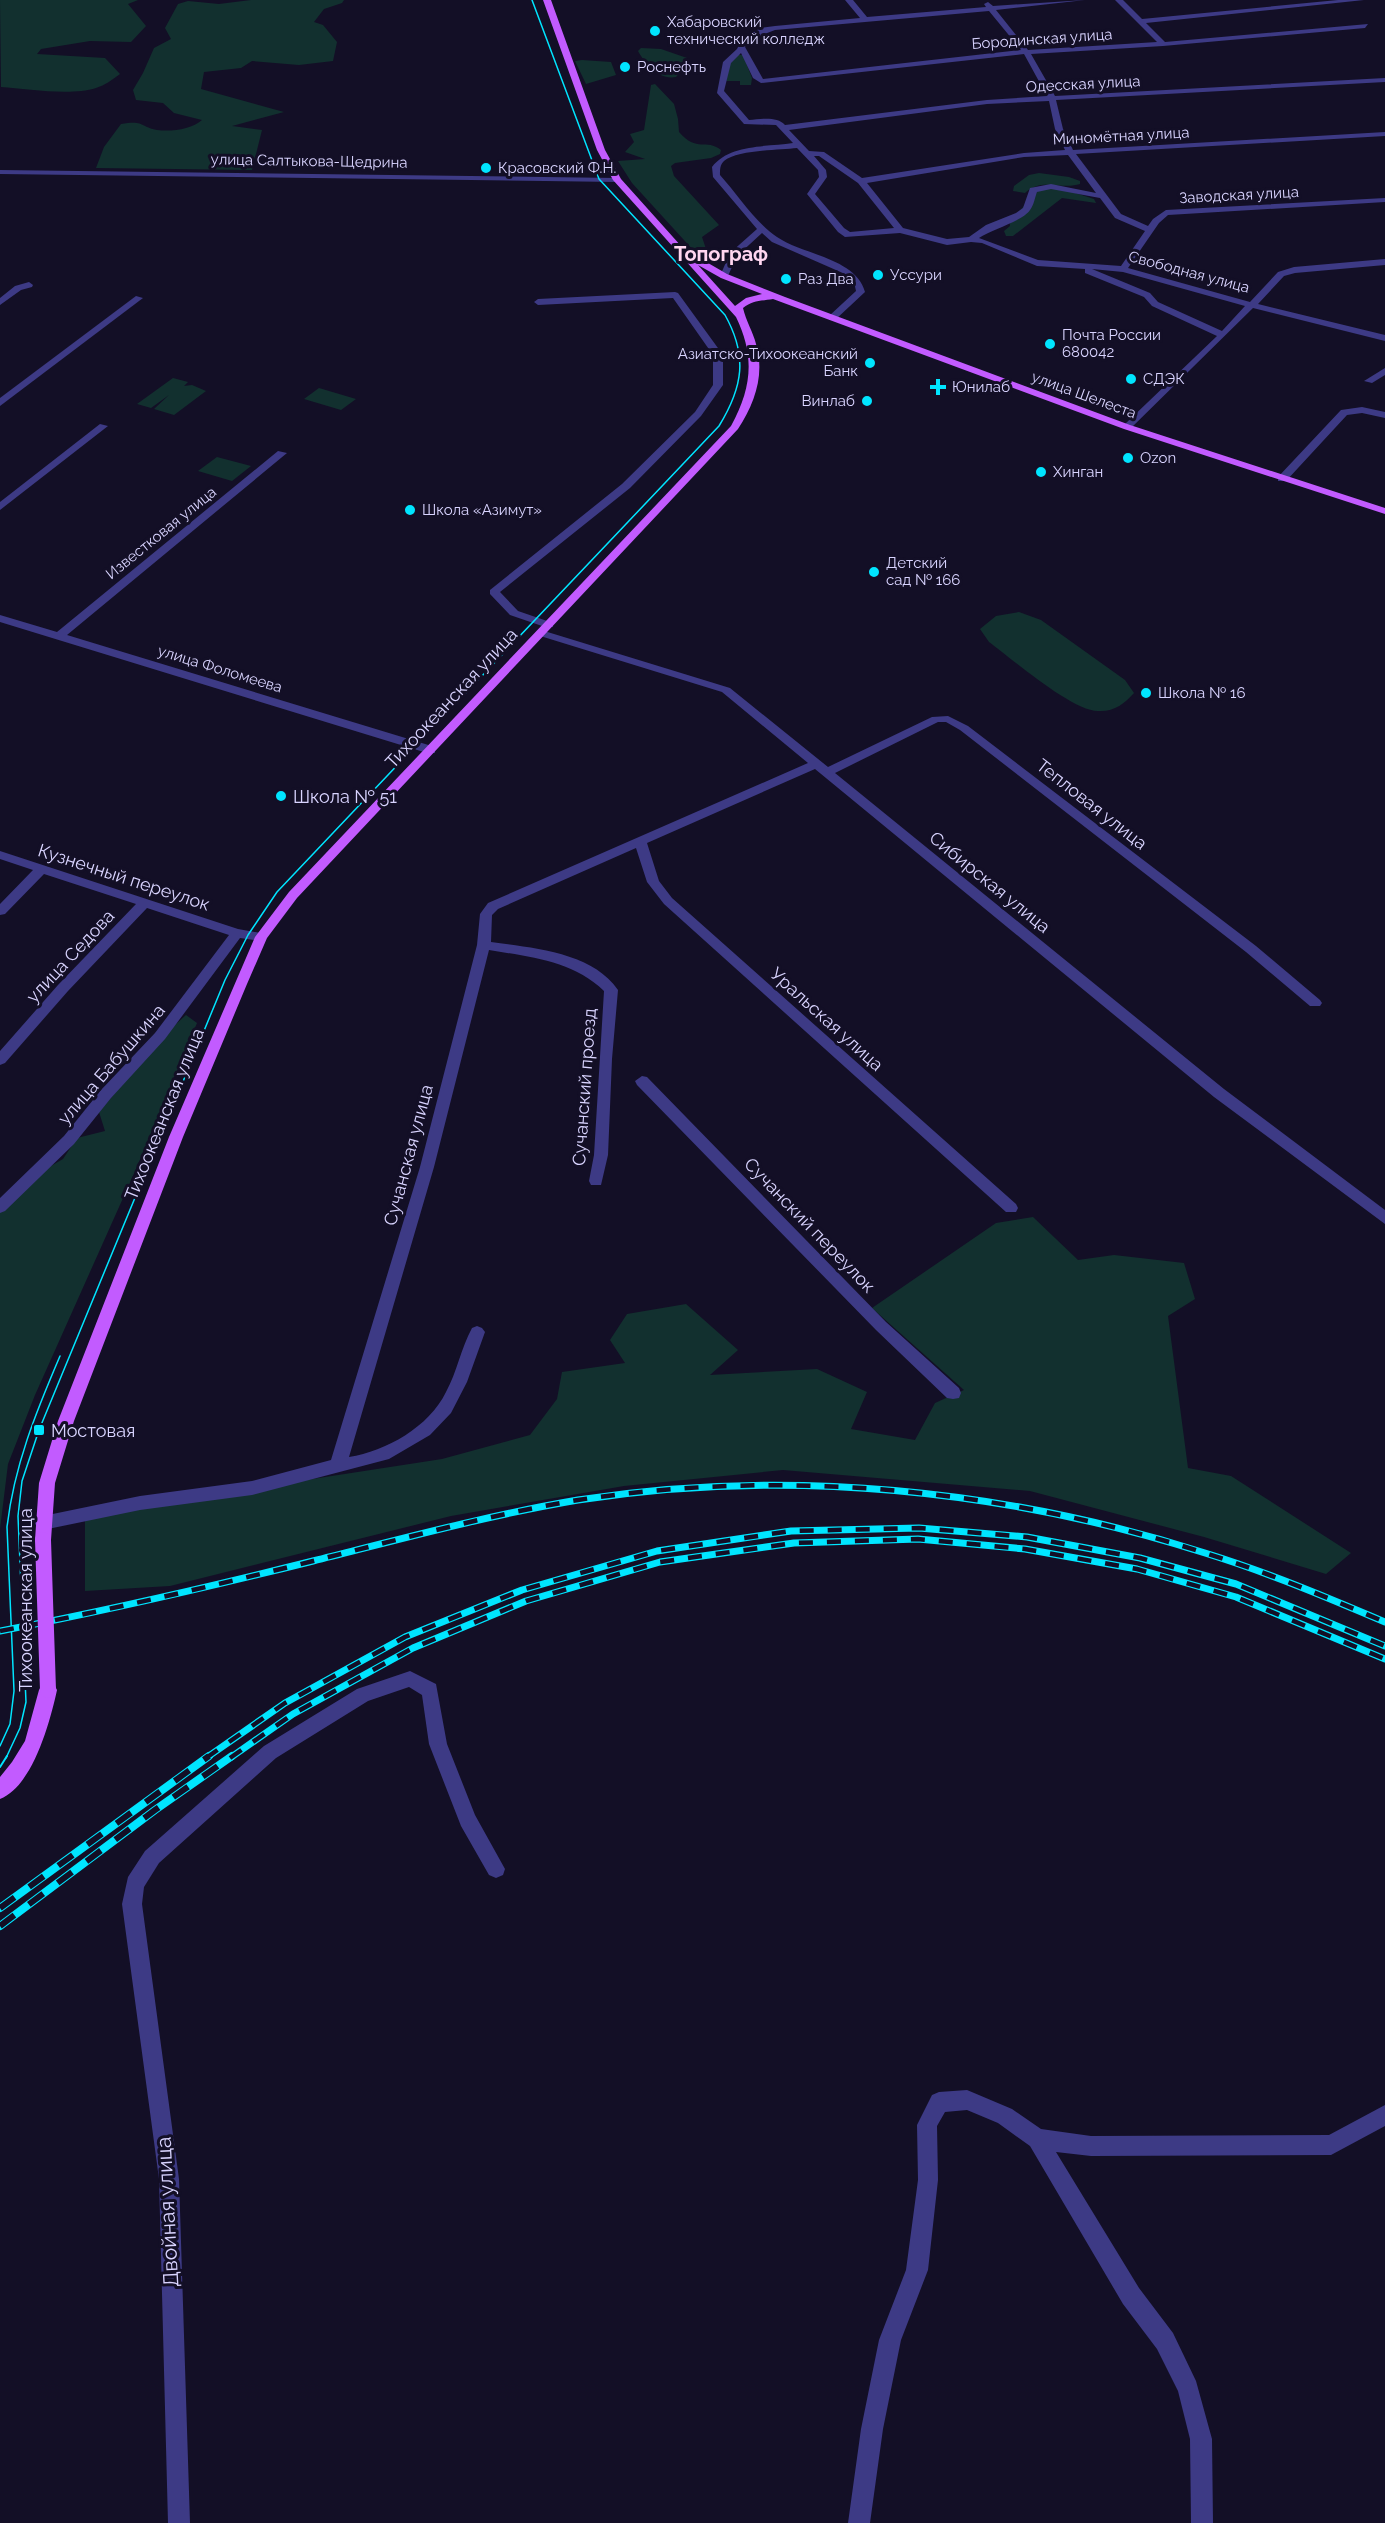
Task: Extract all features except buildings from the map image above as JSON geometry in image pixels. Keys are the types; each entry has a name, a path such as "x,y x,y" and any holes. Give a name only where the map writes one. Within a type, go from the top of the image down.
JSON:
{"main road":[{"name":"Тихоокеанская улица","path":"0,1790 11,1779 36,1739 48,1690 43,1531 47,1483 66,1421 176,1137 261,937 293,895 735,427 750,400 755,373 752,339 740,316 617,180 601,150 547,0"},
{"name":"улица Шелеста","path":"680,251 724,276 782,299 1127,427 1385,511"},
{"path":"740,316 738,308 743,302 756,297 782,299"}],"street":[{"path":"849,0 865,19"},
{"path":"985,0 1026,52 1052,99 1059,129 1070,152 1118,216 1151,230"},
{"path":"900,230 852,236 841,230 811,194 824,173 783,128 773,121 747,122 720,91 727,62 743,43 764,30 775,28 1081,0"},
{"path":"1119,0 1163,44"},
{"path":"1140,21 1360,0"},
{"name":"Бородинская улица","path":"743,43 756,78 761,81 1026,52 1163,44 1365,26"},
{"name":"Одесская улица","path":"783,128 987,102 1385,80"},
{"name":"Миномётная улица","path":"861,181 1024,155 1385,134"},
{"path":"798,145 735,153 722,159 716,167 716,175 762,229 784,245 848,272 858,281 861,292 832,318"},
{"path":"806,153 821,154 861,181 900,230"},
{"name":"улица Салтыкова-Щедрина","path":"0,172 617,180"},
{"path":"971,239 992,225 1019,215 1031,202 1033,190 1040,187 1055,185 1084,195 1102,196"},
{"name":"Заводская улица","path":"1123,269 1161,215 1172,212 1385,200"},
{"path":"724,276 733,255 762,229"},
{"name":"Свободная улица","path":"900,230 947,242 971,239 988,243 1037,263 1123,269 1251,305 1385,338"},
{"path":"1127,427 1223,335 1281,273 1385,262"},
{"path":"1082,265 1086,270 1146,295 1155,303 1223,335"},
{"path":"0,302 18,288 29,285"},
{"name":"Сибирская улица","path":"538,302 675,295 718,355 718,385 698,414 626,486 494,592 514,613 545,629 726,690 1219,1093 1385,1218"},
{"path":"0,403 139,298"},
{"path":"1369,381 1385,370"},
{"path":"1282,479 1344,412 1362,410 1385,415"},
{"path":"0,507 103,426"},
{"name":"Известковая улица","path":"59,636 282,453"},
{"name":"улица Фоломеева","path":"0,618 431,750"},
{"name":"Тепловая улица","path":"823,767 936,718 948,719 964,728 1242,942 1316,1003"},
{"name":"Сучанская улица","path":"338,1465 427,1167 484,945 486,914 493,906 640,842 823,767"},
{"name":"Уральская улица","path":"640,842 653,882 668,901 1011,1208"},
{"name":"Кузнечный переулок","path":"0,855 237,933 261,937"},
{"path":"0,911 42,869"},
{"name":"улица Седова","path":"0,1060 63,988 144,903"},
{"name":"улица Бабушкина","path":"0,1207 69,1140 106,1094 160,1036 237,933"},
{"name":"Сучанский проезд","path":"484,945 532,953 577,965 602,979 612,990 605,1059 601,1155 596,1181"},
{"name":"Сучанский переулок","path":"642,1082 881,1326 953,1393"},
{"path":"43,1531 140,1503 252,1488 338,1465 353,1464 399,1447 427,1429 447,1407 477,1332"},
{"name":"Двойная улица","path":"179,2523 169,2179 132,1904 135,1884 152,1857 270,1752 363,1695 410,1679 430,1690 438,1744 468,1820 496,1869"},
{"path":"859,2523 872,2429 890,2340 917,2270 928,2180 927,2125 939,2103 967,2100 1005,2116 1037,2139 1131,2296 1165,2341 1188,2390 1201,2439 1202,2523"},
{"path":"1037,2139 1091,2146 1331,2145 1385,2115"}],"green space":[{"path":"0,0 138,0 128,4 146,26 131,42 90,41 41,49 37,54 105,58 120,74 99,87 62,92 1,87"},
{"path":"251,0 344,0 342,3 324,9 314,22 323,25 337,42 333,61 299,65 252,61 241,68 204,72 201,89 284,112 232,126 262,130 252,170 96,168 104,147 121,124 138,123 152,129 169,131 187,128 202,120 174,113 163,103 136,100 133,90 154,48 171,39 165,28 178,4 188,1 219,4"},
{"path":"641,48 661,49 687,58 688,63 676,77 664,76 658,74 645,61 638,51"},
{"path":"738,55 743,55 752,78 751,85 740,85 740,81 726,81 730,62"},
{"path":"575,61 611,62 616,75 586,84"},
{"path":"655,84 674,104 679,132 685,138 696,144 711,145 721,150 720,154 711,158 675,163 671,166 674,176 719,225 702,237 706,249 702,253 694,251 632,183 618,161 645,159 625,152 634,142 630,134 644,130 651,85"},
{"path":"1039,173 1069,177 1080,181 1080,184 1044,185 1031,188 1025,193 1013,191 1014,186 1029,175"},
{"path":"1040,189 1063,189 1094,199 1096,203 1062,198 1013,236 1006,236 1004,231 1010,226 1010,221"},
{"path":"173,378 188,382 184,386 192,385 206,391 174,415 154,409 169,395 151,408 137,404"},
{"path":"319,388 356,399 341,410 304,399"},
{"path":"217,457 251,466 232,481 198,471"},
{"path":"1019,612 1041,620 1125,680 1134,693 1118,706 1098,711 1073,703 1042,683 989,642 980,629 996,616"},
{"path":"186,1015 197,1023 136,1169 35,1395 8,1464 0,1529 0,1211 44,1170 63,1159 77,1138 105,1131 99,1112 165,1034"},
{"path":"1033,1217 1078,1260 1114,1255 1184,1263 1195,1299 1168,1316 1188,1468 1231,1476 1351,1553 1326,1574 1204,1537 1030,1491 783,1470 624,1486 451,1516 170,1586 85,1591 85,1514 442,1459 530,1435 557,1399 562,1372 625,1363 610,1340 627,1314 686,1304 738,1350 710,1375 817,1369 867,1392 851,1429 915,1440 935,1403 964,1390 872,1308 996,1223"}],"tram line":[{"path":"7,1756 20,1728 26,1702 18,1516 22,1481 39,1430 225,980 248,935 277,892 719,426 738,385 740,358 725,315 599,179 532,0"},
{"path":"0,1746 10,1724 14,1691 7,1527 10,1504 27,1440 60,1356"},
{"path":"0,1767 7,1756"}],"railway":[{"path":"0,1631 196,1589 545,1506 656,1490 736,1486 815,1486 894,1490 1052,1513 1129,1531 1228,1560 1385,1622"},
{"path":"206,1758 285,1703 405,1637 522,1590 657,1551 791,1531 919,1528 1027,1537 1140,1558 1236,1584 1385,1646"},
{"path":"230,1758 293,1714 413,1648 526,1601 660,1562 794,1543 918,1539 1025,1549 1137,1569 1236,1597 1385,1659"},
{"path":"0,1908 209,1756"},
{"path":"0,1926 155,1810 232,1756"}],"place":[{"name":"Хабаровский технический колледж","path":"655,31"},
{"name":"Роснефть","path":"625,67"},
{"name":"Красовский Ф.Н.","path":"486,168"},
{"name":"Уссури","path":"878,275"},
{"name":"Раз Два","path":"786,279"},
{"name":"Почта России 680042","path":"1050,344"},
{"name":"Азиатско-Тихоокеанский Банк","path":"870,363"},
{"name":"СДЭК","path":"1131,379"},
{"name":"Юнилаб","path":"938,387"},
{"name":"Винлаб","path":"867,401"},
{"name":"Ozon","path":"1128,458"},
{"name":"Хинган","path":"1041,472"},
{"name":"Школа «Азимут»","path":"410,510"},
{"name":"Детский сад № 166","path":"874,572"},
{"name":"Школа № 16","path":"1146,693"},
{"name":"Школа № 51","path":"281,796"},
{"name":"Мостовая","path":"39,1430"}],"district":[{"name":"Топограф","path":"721,254"}]}
